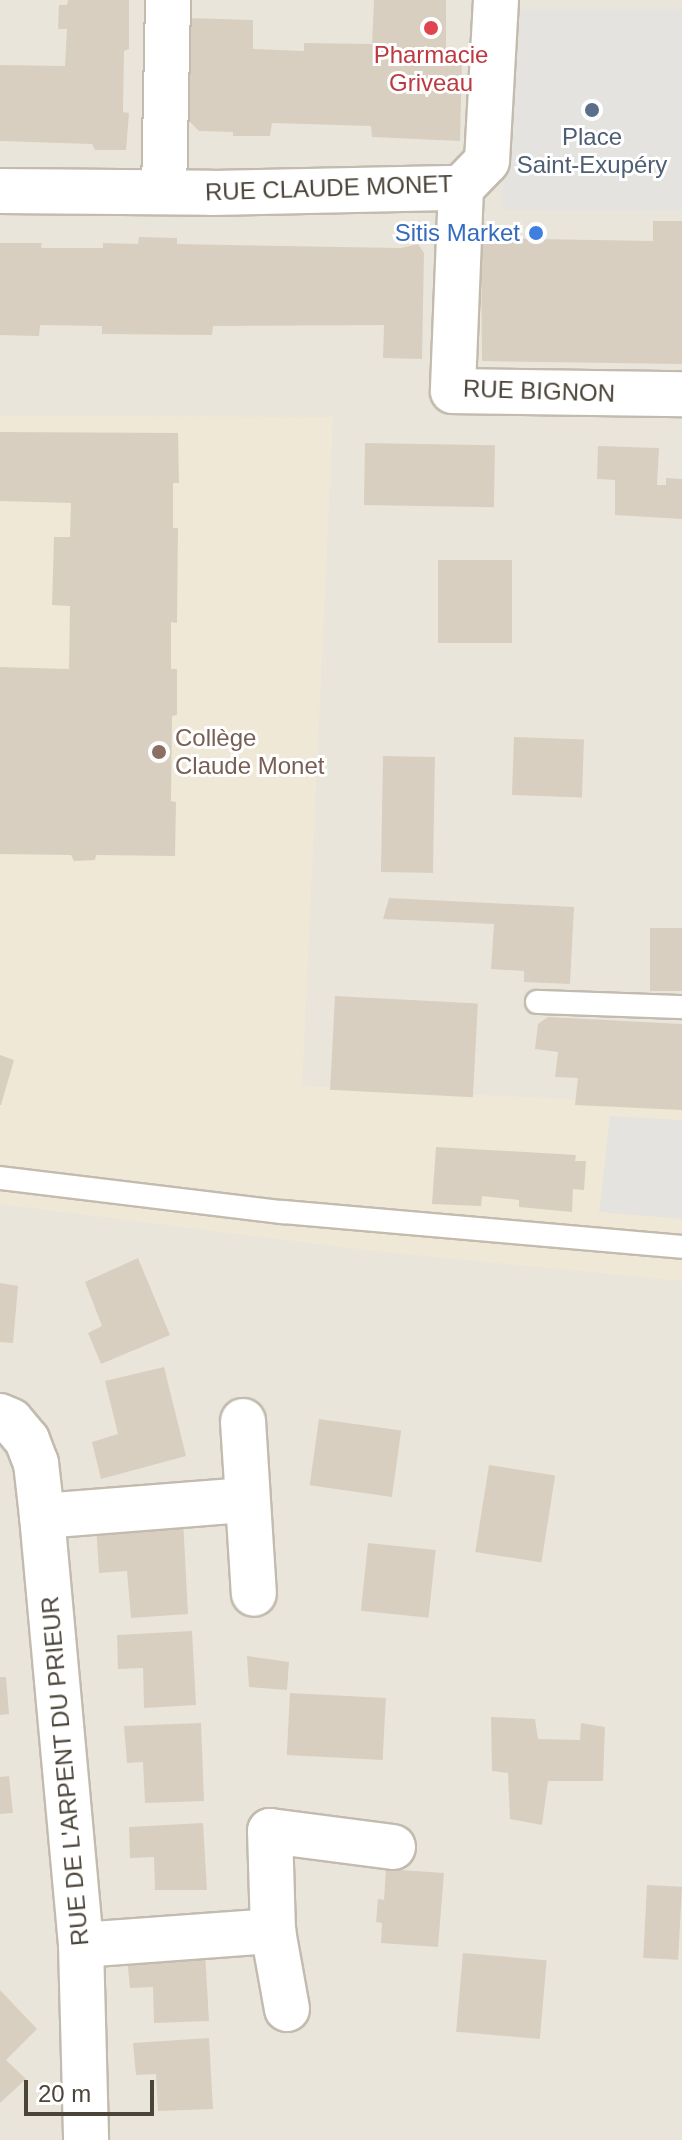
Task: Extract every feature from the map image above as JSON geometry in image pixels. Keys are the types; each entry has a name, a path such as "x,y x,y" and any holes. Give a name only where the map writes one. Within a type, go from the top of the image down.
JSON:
{"street":[{"path":"164,192 168,0"},
{"name":"RUE CLAUDE MONET","path":"0,191 461,188 487,161 496,0"},
{"name":"RUE BIGNON","path":"461,188 453,391 682,394"},
{"name":"RUE DE L'ARPENT DU PRIEUR","path":"0,1416 11,1421 27,1440 36,1463 81,1945 86,2140"},
{"path":"243,1421 254,1594"},
{"path":"42,1516 246,1500"},
{"path":"287,2009 273,1931 270,1831 393,1847"},
{"path":"81,1945 273,1931"}],"lane":[{"path":"537,1002 682,1007"},
{"path":"0,1178 283,1212 682,1247"}],"shaded area":[{"path":"0,0 682,0 682,2140 0,2140"},
{"name":"Place Saint-Exupéry","path":"503,9 682,9 682,210 503,210"},
{"name":"Collège Claude Monet","path":"0,416 333,417 302,1086 682,1105 682,1281 366,1250 0,1204"},
{"path":"610,1116 682,1120 682,1219 599,1212"}],"building":[{"path":"68,0 129,0 129,49 124,51 123,112 129,113 126,150 95,150 92,144 0,141 0,65 65,66 67,29 58,29 59,5 67,5"},
{"path":"374,0 446,0 446,58 462,59 460,141 372,137 371,126 272,123 270,136 233,136 233,132 199,131 187,119 188,18 253,20 253,49 304,51 304,43 372,44"},
{"path":"653,221 682,221 682,364 482,361 481,238 653,241"},
{"path":"139,237 177,238 177,244 401,248 418,244 424,253 422,359 383,358 384,325 213,326 212,335 102,334 102,326 40,325 39,336 0,335 0,243 42,243 41,248 103,248 103,243 138,244"},
{"path":"0,432 178,433 179,483 173,483 173,528 178,528 177,623 171,622 171,669 177,669 177,715 172,716 171,801 176,802 175,856 96,855 95,860 74,861 71,855 0,854 0,667 69,669 70,606 52,605 54,537 70,537 71,503 0,501"},
{"path":"365,443 495,445 494,507 364,505"},
{"path":"598,446 659,448 657,485 666,485 666,478 682,479 682,519 615,515 615,480 597,479"},
{"path":"438,560 512,560 512,643 438,643"},
{"path":"514,737 584,739 582,797 512,795"},
{"path":"383,756 435,757 433,873 381,872"},
{"path":"389,898 574,907 570,984 524,982 524,971 491,969 494,924 383,919"},
{"path":"650,928 682,928 682,991 650,991"},
{"path":"335,996 478,1003 473,1097 330,1090"},
{"path":"548,1017 682,1024 682,1110 575,1105 578,1078 555,1077 558,1052 535,1049 538,1024"},
{"path":"0,1055 14,1060 1,1105 0,1105"},
{"path":"436,1147 576,1155 575,1161 586,1161 584,1190 573,1189 572,1212 519,1207 519,1200 482,1196 481,1206 432,1204"},
{"path":"138,1258 170,1335 101,1364 88,1333 102,1326 85,1282"},
{"path":"0,1283 18,1286 13,1343 0,1342"},
{"path":"164,1367 186,1456 101,1479 92,1442 118,1434 105,1381"},
{"path":"319,1419 401,1431 392,1497 310,1485"},
{"path":"489,1465 555,1475 541,1562 475,1552"},
{"path":"183,1519 188,1614 131,1618 127,1571 99,1573 96,1525"},
{"path":"368,1543 436,1550 429,1618 361,1611"},
{"path":"192,1631 196,1705 144,1708 143,1668 118,1669 117,1635"},
{"path":"247,1656 289,1662 287,1690 249,1687"},
{"path":"0,1677 6,1677 9,1714 0,1715"},
{"path":"290,1693 386,1698 383,1760 287,1755"},
{"path":"491,1717 535,1719 538,1739 580,1740 581,1723 605,1727 603,1781 548,1781 542,1825 510,1819 508,1773 492,1771"},
{"path":"201,1723 204,1801 145,1803 143,1762 127,1763 124,1726"},
{"path":"9,1776 13,1813 0,1814 0,1777"},
{"path":"203,1823 207,1890 155,1890 154,1857 130,1858 129,1827"},
{"path":"386,1869 444,1873 438,1947 381,1943 382,1923 376,1922 378,1899 384,1900"},
{"path":"647,1885 682,1887 678,1960 643,1958"},
{"path":"205,1952 209,2021 154,2023 153,1987 130,1988 127,1957"},
{"path":"463,1953 547,1960 540,2039 456,2032"},
{"path":"0,1990 37,2029 6,2060 26,2079 0,2103"},
{"path":"209,2038 213,2109 158,2111 156,2074 136,2075 133,2043"}],"place":[{"name":"Pharmacie Griveau","path":"431,28"},
{"name":"Place Saint-Exupéry","path":"592,110"},
{"name":"Sitis Market","path":"536,233"},
{"name":"Collège Claude Monet","path":"159,752"}]}
